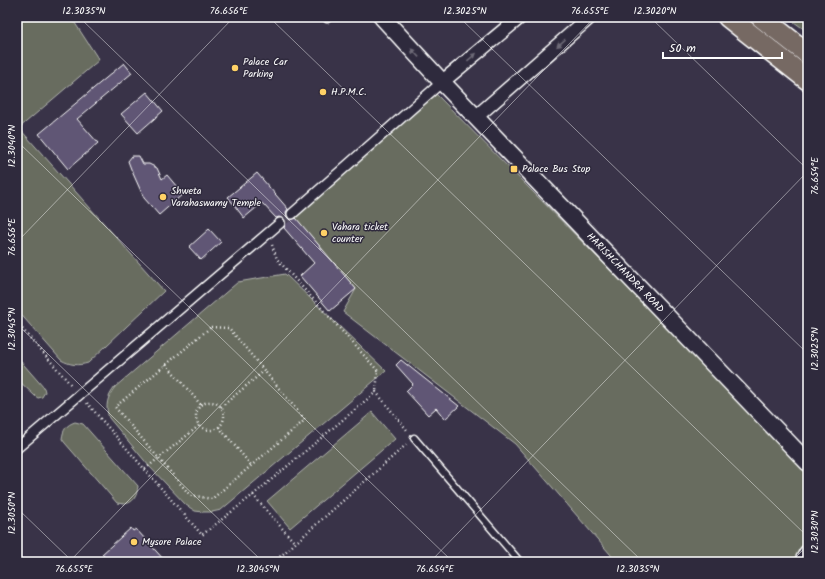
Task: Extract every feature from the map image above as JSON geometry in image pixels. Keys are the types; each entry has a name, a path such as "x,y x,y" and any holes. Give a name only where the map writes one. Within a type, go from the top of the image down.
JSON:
{"main road":[{"path":"728,17 808,80"},
{"path":"761,17 808,54"},
{"path":"804,562 808,554"}],"street":[{"name":"HARISHCHANDRA ROAD","path":"382,17 442,82 808,463"},
{"path":"292,214 442,82 520,17"},
{"path":"476,117 590,17"},
{"path":"17,448 280,223"}],"lane":[{"path":"414,438 520,562"}],"path":[{"path":"17,323 202,535 253,495 376,392 378,371 277,258 268,234"},
{"path":"211,327 229,328 305,420 212,499 190,495 115,407 166,364 211,327"},
{"path":"166,364 202,405"},
{"path":"221,408 264,371"},
{"path":"274,562 414,438 376,392"},
{"path":"212,402 221,408 224,417 223,423 219,427 209,430 200,425 196,415 202,405 212,402"},
{"path":"145,469 200,425"},
{"path":"219,427 251,465"},
{"path":"253,495 295,543"}],"green space":[{"path":"17,17 71,17 99,60 19,128 164,291 88,363 84,364 77,365 61,360 17,310"},
{"path":"787,17 808,17 808,32"},
{"path":"435,93 808,470 808,556 805,562 617,562 515,444 343,312 356,289 292,214"},
{"path":"285,274 386,371 221,510 212,512 195,511 186,505 149,466 109,418 107,406 110,394 115,387 238,282"},
{"path":"17,357 44,388 45,392 42,397 38,398 35,396 17,379"},
{"path":"372,412 395,439 290,528 267,501"},
{"path":"75,422 83,424 138,486 136,496 131,502 125,504 117,503 62,439 66,428"}],"building":[{"path":"124,63 132,73 77,119 98,143 68,169 39,134"},
{"path":"147,92 163,111 138,133 121,114"},
{"path":"132,156 139,156 143,164 149,164 157,168 162,179 167,175 183,194 159,215 144,198 128,161"},
{"path":"257,173 288,209 286,212 287,218 290,220 296,218 356,289 330,311 300,276 314,263 284,228 286,222 284,219 279,217 276,218 262,203 244,218 228,197"},
{"path":"209,229 221,242 201,260 189,247"},
{"path":"401,360 459,406 445,419 436,408 428,415 406,391 413,384 396,365"},
{"name":"Mysore Palace","path":"131,528 133,531 136,529 166,562 109,562 102,554"}],"tunnel":[{"path":"280,223 292,214"}],"place":[{"name":"Palace Car Parking","path":"235,68"},
{"name":"H.P.M.C.","path":"323,92"},
{"name":"Palace Bus Stop","path":"514,169"},
{"name":"Shweta Varahaswamy Temple","path":"163,197"},
{"name":"Vahara ticket counter","path":"324,233"},
{"name":"Mysore Palace","path":"134,542"}]}
